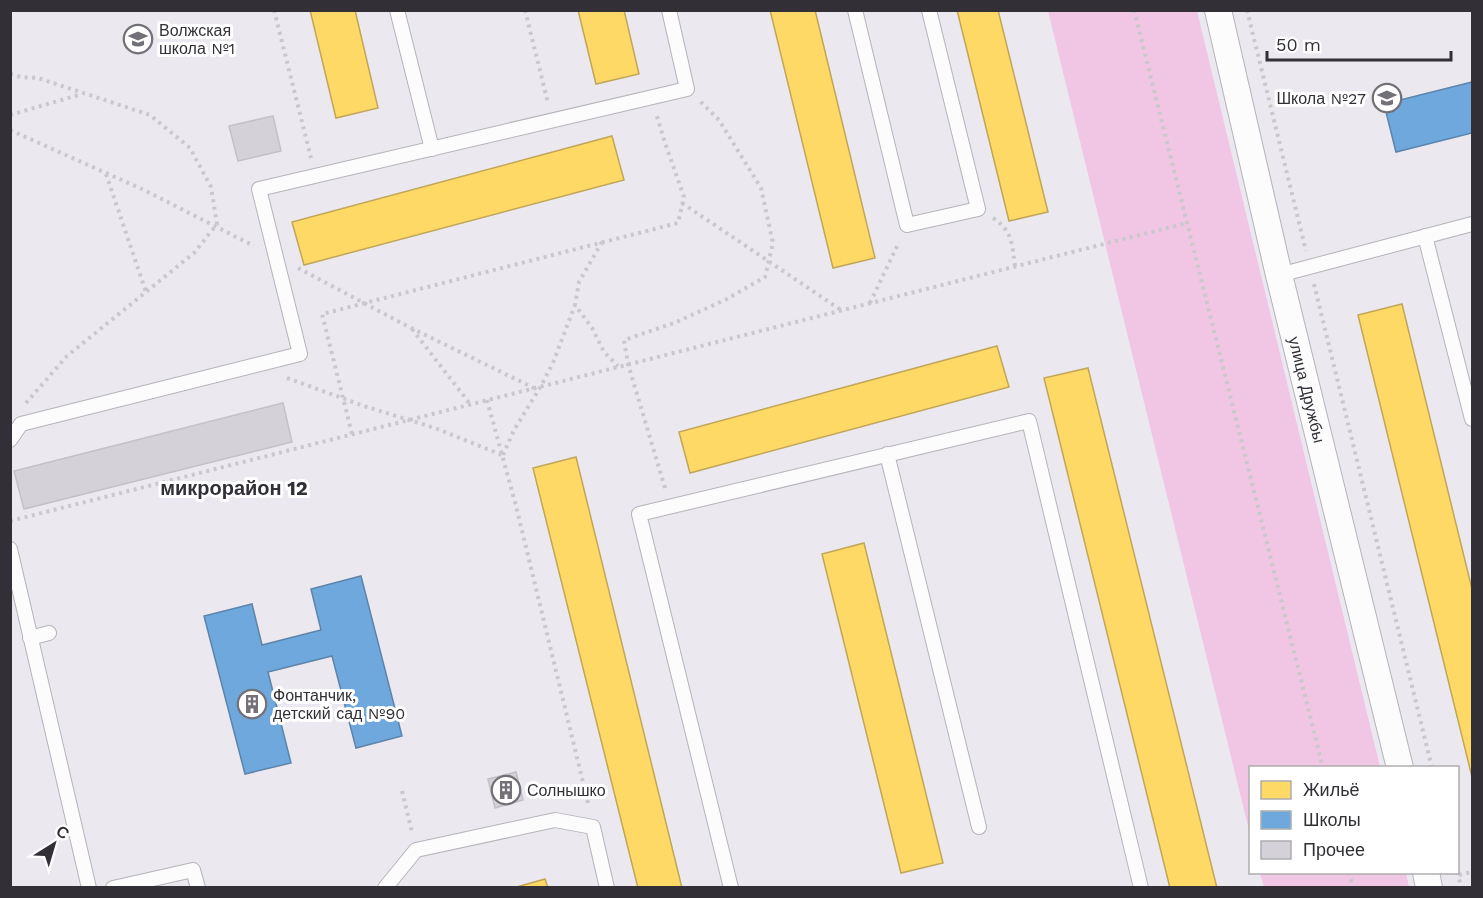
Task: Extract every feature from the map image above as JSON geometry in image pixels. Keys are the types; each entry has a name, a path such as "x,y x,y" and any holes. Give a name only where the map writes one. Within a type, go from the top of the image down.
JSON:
{"street":[{"name":"улица Дружбы","path":"1218,10 1279,275 1400,766"}],"lane":[{"path":"397,10 432,149"},
{"path":"10,440 21,424 300,354 259,189 687,89 669,10"},
{"path":"855,10 907,225 978,209 929,10"},
{"path":"1279,275 1473,224"},
{"path":"1425,236 1473,419"},
{"path":"731,888 639,514 1029,421 1141,888"},
{"path":"887,454 979,827"},
{"path":"10,549 89,888"},
{"path":"30,638 49,633"},
{"path":"385,888 416,850 555,820 594,826 607,888"},
{"path":"113,888 193,870 198,888"}],"path":[{"path":"274,10 315,176"},
{"path":"525,10 552,121"},
{"path":"1134,10 1323,766"},
{"path":"1247,10 1432,766"},
{"path":"10,74 38,78 150,115 190,148 211,187 217,224 194,253 67,356 27,401 19,427"},
{"path":"670,507 628,364 624,340 674,323 727,299 765,277 773,243 762,188 719,120 687,89"},
{"path":"10,115 84,93"},
{"path":"352,434 322,314 678,223 684,197 652,97"},
{"path":"106,173 146,292"},
{"path":"682,203 841,310"},
{"path":"978,209 1000,222 1010,236 1015,266"},
{"path":"10,521 1187,223"},
{"path":"870,303 907,225"},
{"path":"502,455 553,363 575,305 579,282 602,242"},
{"path":"575,305 592,328 603,352 618,367"},
{"path":"409,327 470,404"},
{"path":"252,366 435,428 502,455"},
{"path":"487,400 519,518 594,826"},
{"path":"402,791 416,850"}],"shaded area":[{"path":"1048,11 1197,11 1380,766 1249,766 1249,830"},
{"path":"1260,874 1406,874 1409,887 1264,887"}],"building: Жильё":[{"path":"310,10 355,10 378,108 336,118"},
{"path":"578,10 624,10 639,74 596,84"},
{"path":"770,10 815,10 875,258 833,268"},
{"path":"957,10 998,10 1048,212 1009,221"},
{"path":"612,136 624,180 304,265 292,222"},
{"path":"1402,304 1472,589 1472,777 1358,315"},
{"path":"997,346 1009,387 690,473 679,432"},
{"path":"1088,368 1217,888 1170,888 1044,378"},
{"path":"576,457 682,888 638,888 533,468"},
{"path":"864,543 943,863 901,873 822,554"},
{"path":"545,879 548,888 513,888"}],"building: Школы":[{"path":"1472,82 1472,133 1396,152 1384,104"},
{"name":"Фонтанчик, детский сад №90","path":"361,576 402,736 356,748 332,656 268,672 291,763 245,774 204,616 252,604 262,645 321,630 311,589"}],"building: Прочее":[{"path":"273,116 281,151 238,161 229,126"},
{"path":"283,403 292,442 24,509 14,471"},
{"name":"Солнышко","path":"516,772 523,800 495,808 488,779"}],"place":[{"name":"Волжская школа №1","path":"138,39"},
{"name":"Школа №27","path":"1387,98"},
{"name":"Фонтанчик, детский сад №90","path":"252,704"},
{"name":"Солнышко","path":"506,790"}],"district":[{"name":"микрорайон 12","path":"234,488"}]}
